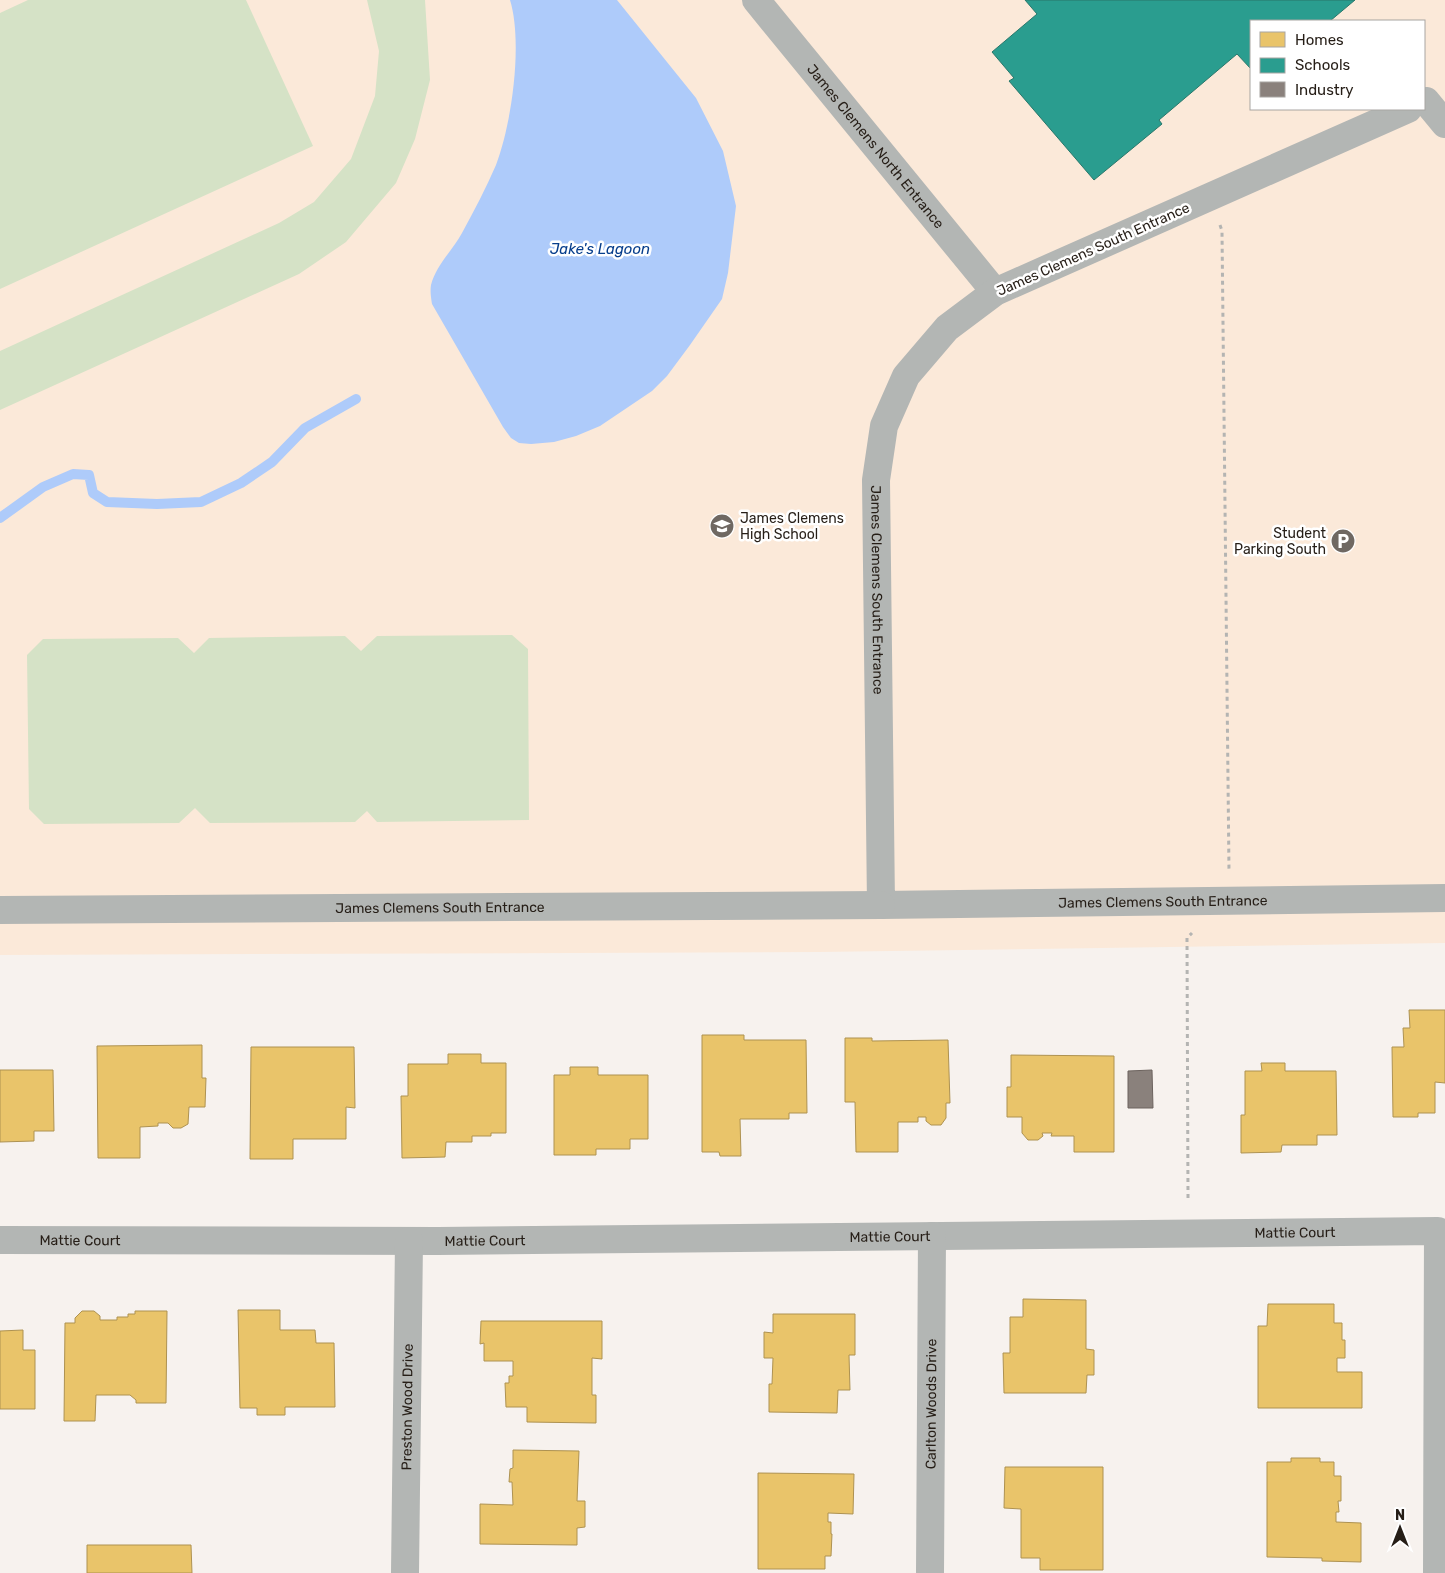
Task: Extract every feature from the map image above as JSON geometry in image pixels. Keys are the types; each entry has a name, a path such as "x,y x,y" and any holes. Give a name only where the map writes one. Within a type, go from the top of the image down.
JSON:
{"street":[{"name":"James Clemens North Entrance","path":"756,0 995,292"},
{"name":"James Clemens South Entrance","path":"1426,101 1445,124"},
{"name":"James Clemens South Entrance","path":"881,905 876,480 884,426 906,376 947,328 995,292 1406,110"},
{"name":"James Clemens South Entrance","path":"0,910 881,905 1445,898"},
{"name":"Mattie Court","path":"0,1240 409,1241 1438,1231 1437,1573"},
{"name":"Carlton Woods Drive","path":"930,1573 932,1236"},
{"name":"Preston Wood Drive","path":"405,1573 409,1241"}],"path":[{"path":"1218,219 1222,231 1229,874"},
{"path":"1188,1198 1187,938 1193,933"}],"shaded area":[{"name":"James Clemens High School","path":"0,0 1445,0 1445,943 819,952 0,955"}],"green space":[{"path":"28,0 246,0 313,146 0,289 0,13"},
{"path":"367,0 425,0 430,80 415,139 396,183 346,242 299,274 0,410 0,351 279,223 314,202 351,159 375,96 379,51"},
{"path":"512,635 528,649 529,820 377,822 367,811 355,822 210,823 195,808 179,823 44,824 29,809 27,655 43,639 178,638 194,653 209,638 345,636 361,651 377,636"}],"water":[{"name":"Jake's Lagoon","path":"510,0 617,0 696,98 723,151 736,206 728,273 722,299 667,376 652,391 600,426 576,436 554,442 531,444 519,443 511,438 503,427 432,304 431,292 433,278 471,216 492,174 502,148 511,105 516,60 514,17"}],"building: Homes":[{"path":"1409,1010 1445,1010 1445,1083 1435,1082 1435,1113 1418,1113 1418,1117 1393,1117 1392,1047 1404,1047 1403,1028 1410,1028"},
{"path":"702,1035 744,1035 744,1040 806,1040 807,1113 789,1113 789,1119 740,1119 741,1156 720,1156 719,1152 702,1152"},
{"path":"845,1038 872,1038 872,1041 948,1040 950,1103 946,1103 946,1118 941,1125 931,1125 926,1121 926,1117 918,1117 918,1122 898,1122 898,1152 856,1152 855,1102 845,1102"},
{"path":"202,1045 202,1078 206,1078 205,1107 189,1107 188,1124 181,1128 173,1128 168,1123 158,1123 158,1126 140,1127 140,1158 98,1158 97,1046"},
{"path":"251,1047 354,1047 355,1108 346,1107 346,1139 293,1139 293,1159 250,1159"},
{"path":"448,1054 481,1054 481,1063 506,1063 506,1133 491,1133 491,1136 472,1136 472,1142 446,1142 445,1157 402,1158 401,1096 408,1096 408,1064 448,1064"},
{"path":"1011,1055 1114,1056 1114,1152 1074,1152 1074,1136 1051,1136 1052,1133 1042,1133 1043,1136 1038,1140 1028,1140 1022,1133 1022,1117 1007,1117 1007,1087 1011,1087"},
{"path":"1261,1063 1285,1063 1285,1071 1336,1071 1337,1135 1317,1135 1317,1145 1282,1145 1281,1152 1241,1153 1241,1115 1245,1115 1245,1071 1262,1071"},
{"path":"570,1067 598,1067 598,1075 648,1075 648,1139 630,1139 630,1149 596,1149 596,1155 554,1155 554,1075 570,1075"},
{"path":"0,1070 53,1070 54,1131 34,1131 34,1141 0,1142"},
{"path":"1023,1299 1086,1300 1086,1349 1094,1350 1094,1375 1087,1375 1086,1393 1004,1393 1003,1353 1010,1353 1010,1317 1023,1317"},
{"path":"1268,1304 1334,1304 1334,1323 1342,1323 1342,1340 1345,1340 1345,1358 1337,1358 1337,1372 1362,1372 1362,1408 1258,1408 1258,1326 1267,1326"},
{"path":"238,1310 280,1310 280,1330 315,1330 316,1343 334,1343 335,1407 285,1407 285,1415 257,1415 257,1408 240,1408"},
{"path":"82,1311 94,1311 100,1316 100,1320 117,1320 117,1317 128,1317 128,1314 135,1314 135,1311 167,1311 166,1403 136,1403 136,1400 130,1395 96,1395 95,1421 64,1421 65,1323 75,1323 75,1318"},
{"path":"773,1314 855,1314 855,1355 849,1355 850,1390 838,1390 837,1413 769,1412 769,1384 772,1384 773,1358 764,1358 764,1332 773,1333"},
{"path":"481,1321 602,1321 602,1359 592,1358 592,1395 596,1395 596,1423 527,1422 527,1407 506,1407 505,1383 509,1383 509,1376 513,1376 513,1361 484,1361 484,1343 480,1344"},
{"path":"23,1330 23,1350 35,1350 35,1409 0,1409 0,1331"},
{"path":"513,1450 579,1451 577,1501 585,1501 585,1527 577,1528 577,1545 480,1544 480,1504 513,1505 512,1482 509,1482 510,1469 513,1468"},
{"path":"1291,1458 1320,1458 1320,1462 1334,1462 1334,1476 1341,1476 1341,1501 1338,1501 1339,1512 1336,1512 1336,1522 1361,1523 1361,1562 1322,1561 1322,1558 1267,1557 1267,1462 1291,1462"},
{"path":"1005,1467 1103,1467 1103,1570 1040,1570 1040,1558 1021,1558 1021,1509 1004,1508"},
{"path":"758,1473 854,1474 853,1514 828,1513 828,1522 831,1522 832,1534 831,1556 825,1556 825,1569 758,1569"},
{"path":"87,1545 191,1545 192,1573 87,1573"}],"building: Schools":[{"path":"1025,0 1355,0 1331,20 1250,20 1250,68 1237,54 1159,120 1162,124 1094,180 1009,81 1014,78 992,52 1037,14"}],"building: Industry":[{"path":"1152,1070 1153,1108 1128,1108 1128,1071"}],"waterway":[{"path":"0,518 43,487 73,474 89,475 93,493 107,502 157,504 201,502 241,483 272,462 305,428 356,399"}],"place":[{"name":"James Clemens High School","path":"722,526"},
{"name":"Student Parking South","path":"1343,541"}]}
